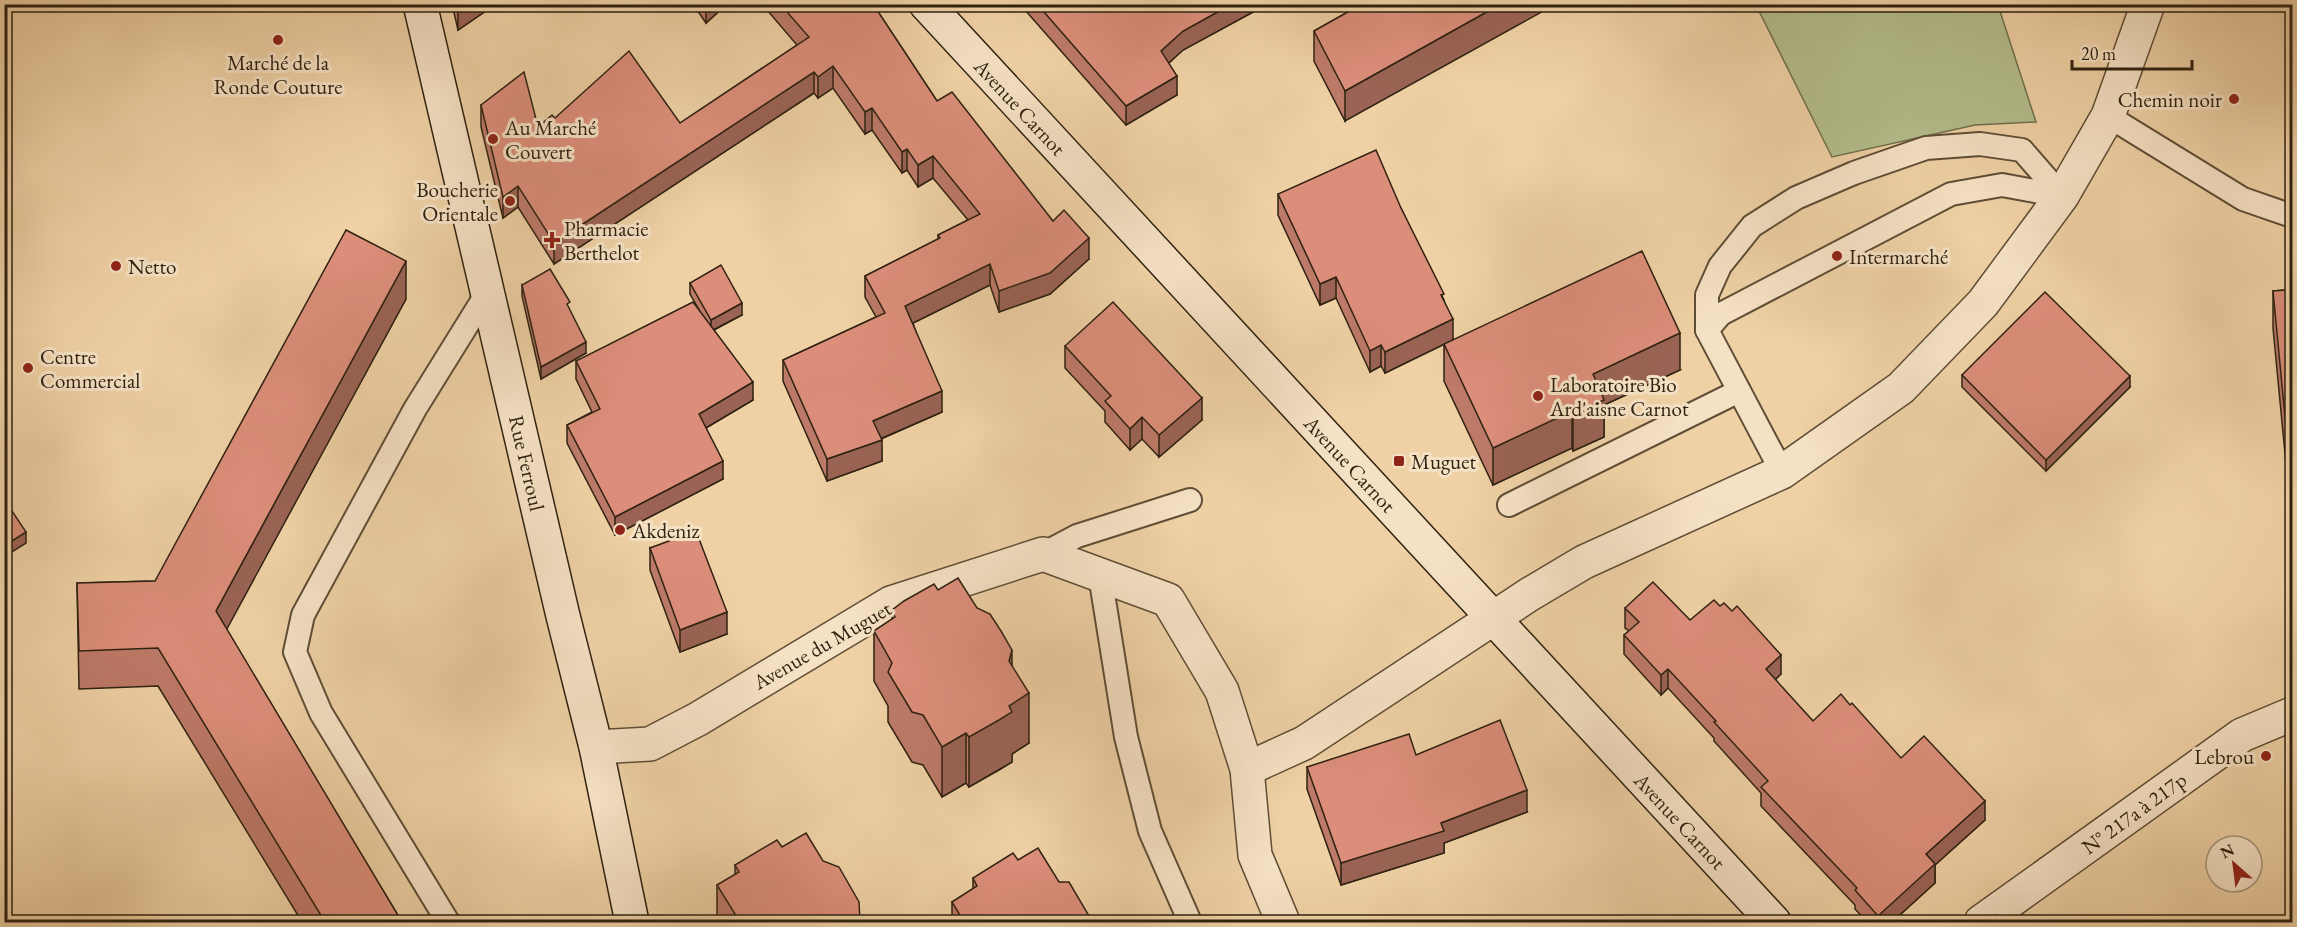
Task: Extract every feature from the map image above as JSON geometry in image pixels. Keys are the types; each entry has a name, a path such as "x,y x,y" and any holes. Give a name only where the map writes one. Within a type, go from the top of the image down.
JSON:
{"street":[{"name":"Rue Ferroul","path":"420,4 563,616 596,747 632,922"},
{"name":"Avenue Carnot","path":"926,4 1774,922"},
{"path":"1247,769 1304,743 1493,618 1584,562 1782,472 1901,388 1983,303 2062,196 2108,116 2148,4"},
{"path":"1043,554 1168,600 1222,691 1247,769 1255,855 1283,922"},
{"name":"Avenue du Muguet","path":"596,747 650,744 891,603 1043,554"},
{"name":"N° 217a à 217p","path":"1981,922 2242,735 2292,714"}],"lane":[{"path":"2108,116 2243,199 2292,216"},
{"path":"1782,472 1707,330 1707,295 1720,266 1752,226 1796,198 1854,173 1926,148 1980,144 2022,150 2062,196"},
{"path":"1707,330 1721,314 1951,194 2002,185 2062,196"},
{"path":"447,922 321,713 295,652 303,615 416,409 487,293"},
{"path":"1509,505 1739,391"},
{"path":"1043,554 1077,536 1190,500"},
{"path":"1100,575 1126,737 1150,831 1190,922"}],"green space":[{"path":"1756,5 1998,5 2036,122 1975,125 1832,157"}],"building":[{"path":"780,4 873,4 937,101 952,92 1053,221 1064,210 1089,238 1050,273 999,291 990,264 905,306 942,391 873,421 882,440 827,459 783,360 885,313 865,276 940,238 938,235 980,214 933,156 918,165 907,149 902,152 872,108 865,112 833,66 818,77 814,72 554,243 518,186 503,197 481,105 524,72 538,127 552,115 555,118 629,51 680,123 809,37"},
{"path":"1037,4 1232,4 1183,31 1161,51 1177,76 1126,106"},
{"path":"1362,4 1501,4 1345,91 1314,31"},
{"path":"1376,150 1401,208 1444,294 1441,295 1453,319 1385,352 1381,345 1370,351 1336,277 1320,284 1278,194"},
{"path":"346,230 406,261 216,611 402,922 325,922 158,648 79,651 77,583 155,581"},
{"name":"Laboratoire Bio Ard'aisne Carnot","path":"1642,251 1680,333 1593,374 1604,400 1573,414 1572,411 1493,448 1444,344"},
{"path":"721,265 742,303 711,320 690,283"},
{"path":"550,269 570,302 567,304 586,342 541,367 522,285"},
{"path":"2292,287 2292,490 2273,291"},
{"path":"2045,292 2130,376 2046,460 1962,375"},
{"path":"693,302 753,382 699,414 723,461 615,517 567,425 600,409 576,361"},
{"path":"1113,302 1202,398 1159,435 1142,417 1130,429 1105,401 1111,396 1065,346"},
{"path":"4,499 26,532 4,546"},
{"path":"696,531 727,612 680,630 650,548"},
{"path":"958,578 977,608 990,614 1001,631 1012,650 1009,661 1029,693 1009,706 1012,712 969,737 966,733 942,747 923,715 912,712 888,672 892,663 874,631 895,617 892,610 904,601 934,584 938,590"},
{"path":"1653,582 1690,620 1714,600 1720,606 1724,603 1732,611 1737,606 1781,655 1766,669 1813,721 1841,694 1850,705 1852,703 1901,758 1924,736 1985,801 1926,854 1935,864 1878,916 1855,890 1857,888 1761,787 1768,781 1714,722 1716,721 1668,669 1661,675 1624,635 1639,622 1625,608"},
{"path":"1500,720 1527,790 1441,823 1444,831 1341,863 1307,767 1409,734 1416,755"},
{"path":"806,833 823,861 839,867 859,902 860,922 735,922 735,914 717,885 739,872 735,865 777,840 782,847"},
{"path":"1038,848 1059,882 1069,882 1092,922 964,922 952,902 977,886 973,878 1013,853 1018,860"},
{"path":"1996,915 2002,922 1987,922"}],"place":[{"name":"Marché de la Ronde Couture","path":"278,40"},
{"name":"Chemin noir","path":"2234,99"},
{"name":"Au Marché Couvert","path":"493,139"},
{"name":"Boucherie Orientale","path":"510,201"},
{"name":"Pharmacie Berthelot","path":"552,240"},
{"name":"Intermarché","path":"1837,256"},
{"name":"Netto","path":"116,266"},
{"name":"Centre Commercial","path":"28,368"},
{"name":"Laboratoire Bio Ard'aisne Carnot","path":"1538,396"},
{"name":"Muguet","path":"1399,461"},
{"name":"Akdeniz","path":"620,530"},
{"name":"Lebrou","path":"2266,756"}]}
